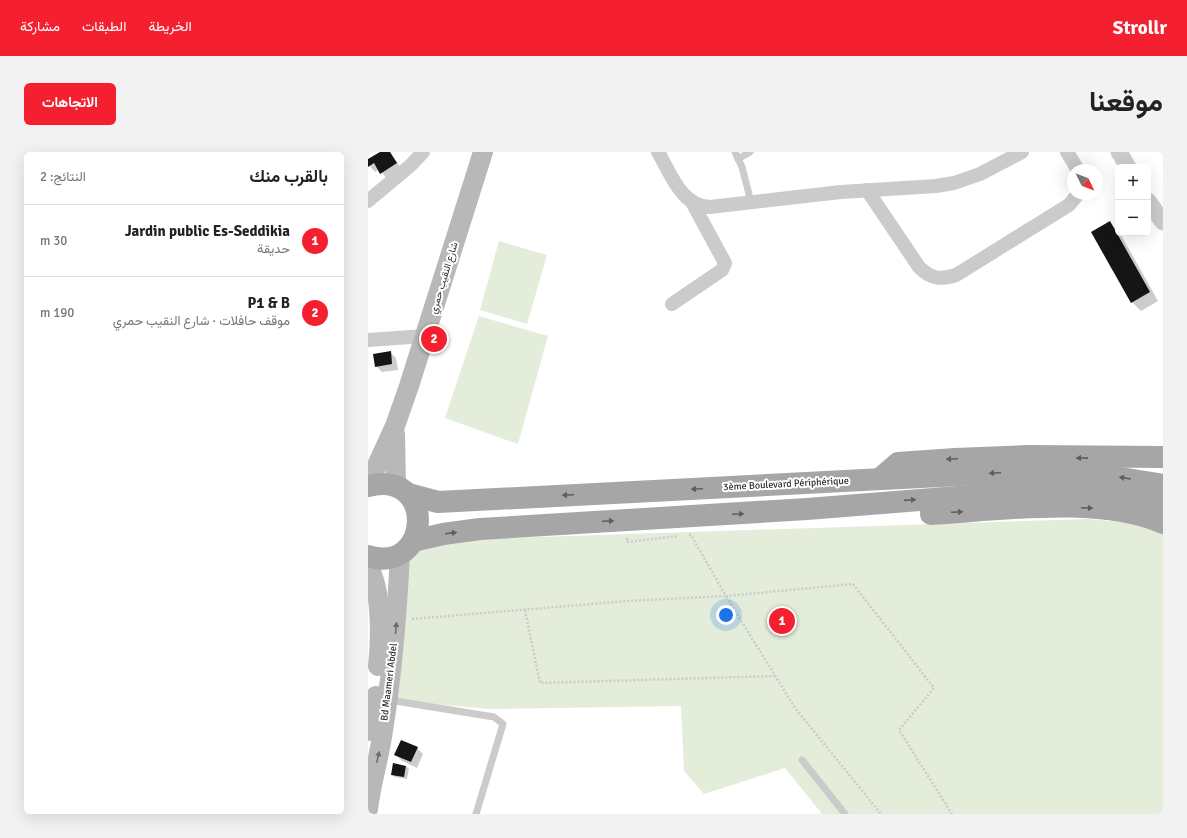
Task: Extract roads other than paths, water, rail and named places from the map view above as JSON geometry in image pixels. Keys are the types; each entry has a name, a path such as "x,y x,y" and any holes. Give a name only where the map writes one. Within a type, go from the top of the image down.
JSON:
{"main road":[{"name":"شارع النقيب حمري","path":"368,485 395,426 426,336 483,152"},
{"name":"شارع النقيب حمري","path":"395,426 402,490"},
{"path":"880,478 898,464 924,461 1028,456 1163,457"},
{"name":"3ème Boulevard Périphérique","path":"368,485 387,484 438,502 880,478 1020,472 1108,476 1163,485"},
{"path":"402,490 414,501 419,517 417,534 406,548"},
{"path":"368,556 383,559 406,548 443,534 480,529 807,509 1008,494 1082,492 1128,498 1163,506"},
{"path":"807,509 818,515 842,517 1079,507 1106,509 1136,514 1163,523"},
{"name":"Bd Maameri Abdel","path":"368,809 387,700 406,548"},
{"name":"Bd Maameri Abdel","path":"368,566 376,589 381,642 376,696 368,731"}],"street":[{"path":"368,200 395,180 423,152"},
{"path":"658,152 685,197 693,204 700,207 867,190 936,186 954,183 980,174 1022,152"},
{"path":"1067,152 1074,164"},
{"path":"1119,152 1126,164"},
{"path":"867,190 919,267 926,274 944,279 956,275 1069,205 1073,200"},
{"path":"672,304 722,270 725,263 693,204"},
{"path":"1151,205 1163,222"},
{"path":"368,340 426,336"}],"lane":[{"path":"735,152 751,202"},
{"path":"738,159 750,152"},
{"path":"387,700 494,717 503,724 476,814"},
{"path":"802,760 845,814"}],"place":[{"name":"P1 & B","path":"434,339"},
{"name":"Jardin public Es-Seddikia","path":"782,621"}]}
